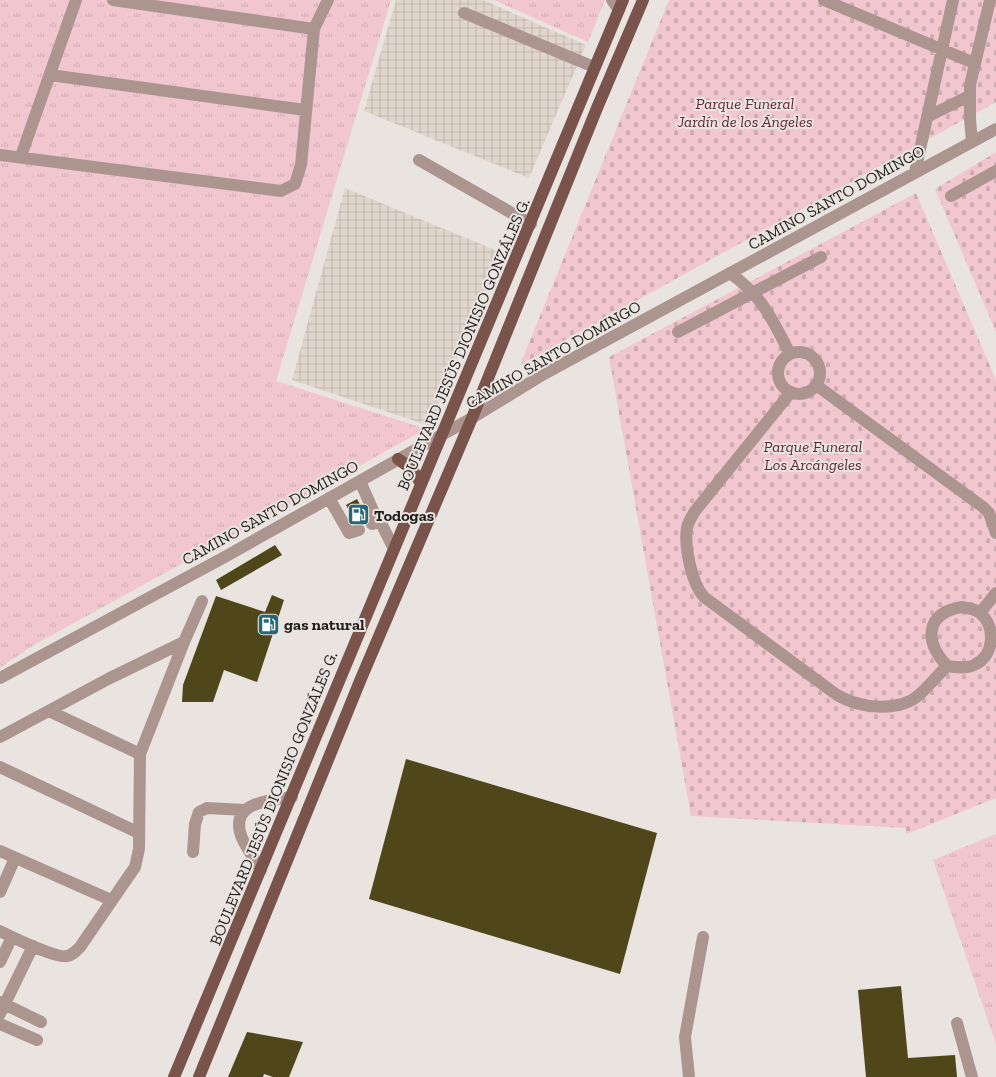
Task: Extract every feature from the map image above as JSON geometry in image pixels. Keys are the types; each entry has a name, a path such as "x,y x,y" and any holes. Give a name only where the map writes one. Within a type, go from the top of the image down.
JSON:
{"main road":[{"name":"BOULEVARD JESÚS DIONISIO GONZÁLES G.","path":"199,1077 360,681 472,418 597,108 643,0"},
{"name":"BOULEVARD JESÚS DIONISIO GONZÁLES G.","path":"174,1077 292,797 441,434 531,224 618,3"},
{"path":"398,459 412,469 421,484"}],"street":[{"path":"21,156 76,0"},
{"path":"113,0 314,28"},
{"path":"0,155 21,156 281,191 295,184 301,165 305,110 314,28 328,0"},
{"path":"824,0 974,63"},
{"path":"915,172 953,0"},
{"path":"972,142 969,96 974,63 990,0"},
{"path":"464,13 594,67"},
{"path":"50,75 305,110"},
{"path":"927,117 969,96"},
{"name":"CAMINO SANTO DOMINGO","path":"0,678 148,599 360,481 441,434 472,418 544,374 996,129"},
{"path":"419,160 531,224"},
{"path":"951,196 996,171"},
{"path":"678,332 755,293 821,257"},
{"path":"730,273 755,293 771,315 790,354"},
{"path":"804,352 815,360 820,372 816,385 805,393 791,392 785,389 778,377 780,363 790,354 804,352"},
{"path":"816,385 983,507 989,513 996,533"},
{"path":"791,392 690,519 687,528 687,541 696,586 704,597 837,695 857,704 892,705 913,699 947,666"},
{"path":"360,481 374,523 382,524 394,549"},
{"path":"329,498 349,533 359,530"},
{"path":"980,613 996,594"},
{"path":"0,931 33,946 61,956 72,954 80,947 135,867 139,849 140,754 184,642 202,601"},
{"path":"962,607 980,613 988,621 992,631 992,641 989,651 983,659 974,665 964,668 947,666 937,655 933,647 931,637 937,619 944,612 953,608 962,607"},
{"path":"0,737 108,679 184,642"},
{"path":"49,712 140,754"},
{"path":"0,768 139,833"},
{"path":"193,852 195,824 199,812 207,808 244,810 262,802 292,797"},
{"path":"244,810 240,820 242,838 261,870"},
{"path":"0,851 111,900"},
{"path":"0,892 14,858"},
{"path":"0,962 12,937"},
{"path":"689,1077 685,1037 703,937"},
{"path":"33,946 2,1007 41,1022"},
{"path":"957,1023 972,1077"},
{"path":"0,1024 37,1040"}],"shaded area":[{"path":"396,0 483,0 586,45 529,178 364,111"},
{"path":"345,188 500,252 430,426 292,380"}],"green space":[{"path":"0,0 391,0 276,381 426,429 32,646 0,668"},
{"path":"494,0 605,0 588,42"},
{"name":"Parque Funeral Jardín de los Ángeles","path":"669,0 996,0 996,102 520,365"},
{"path":"996,152 996,332 935,189"},
{"name":"Parque Funeral Los Arcángeles","path":"916,193 996,380 996,798 906,834 906,828 691,816 609,357"},
{"path":"996,834 996,1044 933,860"}],"building":[{"name":"Todogas","path":"357,499 367,518 365,525 356,523 346,505"},
{"path":"275,545 282,555 221,590 216,580"},
{"path":"272,595 284,600 257,682 224,670 213,702 182,702 183,685 216,596 265,612"},
{"path":"406,759 657,833 620,974 369,899"},
{"path":"901,986 908,1058 955,1055 957,1077 866,1077 858,990"},
{"path":"247,1032 303,1042 289,1077 273,1077 264,1074 263,1077 228,1077"}],"place":[{"name":"Todogas","path":"358,515"},
{"name":"gas natural","path":"269,624"}]}
